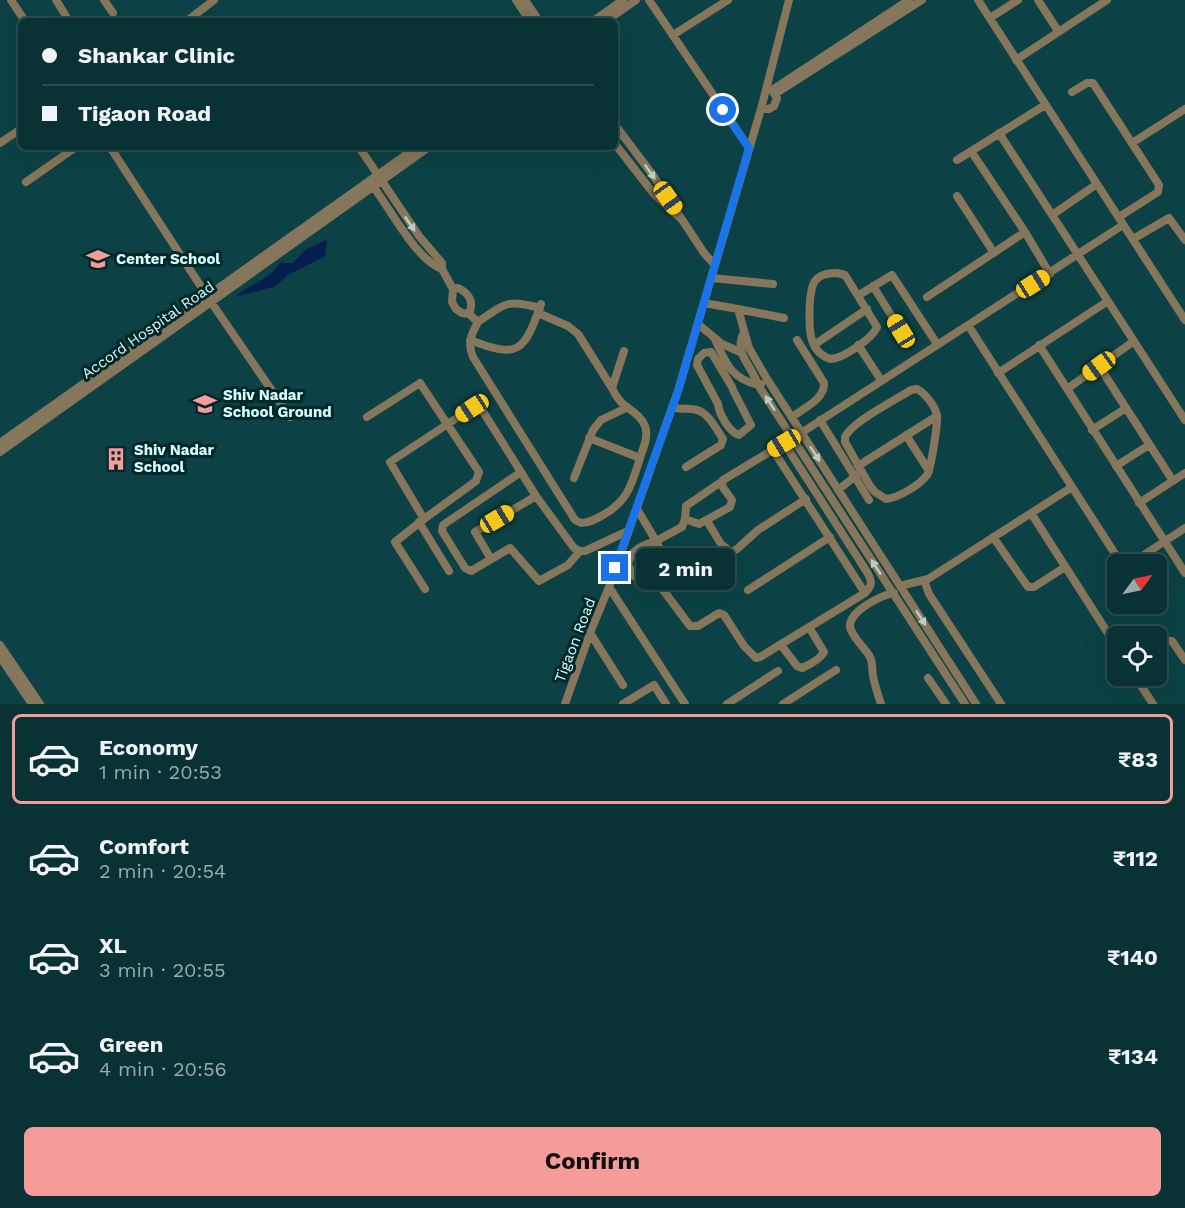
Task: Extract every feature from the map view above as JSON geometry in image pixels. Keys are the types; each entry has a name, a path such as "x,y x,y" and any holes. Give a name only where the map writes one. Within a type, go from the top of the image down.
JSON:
{"street":[{"path":"11,0 23,18"},
{"path":"56,0 67,18"},
{"path":"104,0 113,13"},
{"path":"201,17 214,0"},
{"path":"516,0 528,18"},
{"path":"525,0 537,18"},
{"path":"597,18 623,0"},
{"path":"610,18 636,0"},
{"path":"650,0 749,148"},
{"path":"673,35 728,0"},
{"name":"Tigaon Road","path":"565,704 672,407 761,109 771,91 789,0"},
{"path":"771,91 909,0"},
{"path":"771,91 922,0"},
{"path":"978,0 1185,320"},
{"path":"990,18 1018,0"},
{"path":"1038,0 1058,31"},
{"path":"1016,60 1107,0"},
{"path":"637,508 656,541 669,567 655,579 644,583 639,581 628,566 630,554 634,550 656,541 682,527 686,506 1050,274 1160,189 1093,83 1087,83 1072,92"},
{"path":"761,109 774,106 777,98 771,91"},
{"path":"957,160 1045,105"},
{"path":"1132,143 1185,109"},
{"path":"618,129 652,174 704,253 716,265"},
{"path":"0,143 18,131"},
{"path":"999,133 1185,420"},
{"path":"618,148 661,202 682,220"},
{"path":"26,182 72,150"},
{"path":"112,150 209,299 290,417"},
{"path":"361,150 419,236 442,263 442,270 453,289 452,302 456,309 469,314 478,322"},
{"path":"0,443 371,185 413,150"},
{"path":"379,178 424,150"},
{"path":"971,151 1050,274"},
{"path":"1052,215 1097,183"},
{"path":"371,185 415,248 433,266 442,270"},
{"path":"957,196 994,253"},
{"path":"1133,239 1169,218 1185,240"},
{"path":"927,297 1025,232"},
{"path":"826,274 845,275 858,295 877,327 872,335 835,359 826,358 814,345 810,333 813,283 826,274"},
{"path":"858,295 892,275 937,344"},
{"path":"712,278 773,284"},
{"path":"873,286 901,331"},
{"path":"453,289 458,288 469,296 472,306 469,314"},
{"name":"Accord Hospital Road","path":"0,452 209,299"},
{"path":"998,373 1108,301"},
{"path":"517,302 540,308 578,334 619,401 641,418 646,429 647,437 640,458 625,499 618,506 592,521 577,522 473,357 470,340 478,322 508,303 517,302"},
{"path":"704,303 784,318"},
{"path":"470,340 508,351 529,337 540,308"},
{"path":"738,309 749,348 768,381 976,704"},
{"path":"814,345 867,309"},
{"path":"698,324 715,339 740,352"},
{"path":"968,325 1114,554"},
{"path":"744,332 739,343 740,352 754,373 758,385 965,704"},
{"path":"715,339 734,374 744,381 758,385 768,381"},
{"path":"792,417 817,399 824,388 824,383 797,340"},
{"path":"1067,389 1134,341"},
{"path":"858,345 881,380"},
{"path":"1038,345 1185,573"},
{"path":"612,388 624,351"},
{"path":"711,352 733,388 751,422 750,427 739,435 733,433 719,410 697,365 698,359 704,353 711,352"},
{"path":"1099,366 1173,481"},
{"path":"733,388 744,381"},
{"path":"367,417 420,383 479,475 476,481 421,520 395,543 425,589"},
{"path":"917,389 923,392 937,416 929,471 917,484 897,496 886,499 875,492 860,469 845,442 844,437 851,428 911,390 917,389"},
{"path":"448,571 390,462 472,408 478,407 536,496 574,548 580,551"},
{"path":"672,407 680,410 690,408 700,411 711,421 723,439 721,445 686,467"},
{"path":"574,478 589,438 601,420 626,408"},
{"path":"1092,430 1126,408"},
{"path":"838,490 860,469 906,435 937,416"},
{"path":"820,420 869,500"},
{"path":"906,435 929,471"},
{"path":"589,438 640,458"},
{"path":"655,579 690,626 698,626 721,613 749,652 756,658 782,645 865,593 872,585 870,578 784,443"},
{"path":"1116,466 1149,445"},
{"path":"773,450 865,593"},
{"path":"521,472 447,521 442,528 467,571 471,571 512,548 539,581 568,565 580,551 628,531"},
{"path":"1139,503 1185,473"},
{"path":"685,519 696,524 706,521 732,505 732,500 723,489 721,482"},
{"path":"900,586 924,580 1072,487"},
{"path":"706,521 721,544 731,552 752,534 808,503 820,501 830,495"},
{"path":"492,559 475,532 536,496"},
{"path":"1031,513 1107,632"},
{"path":"1145,554 1185,528"},
{"path":"748,590 830,537"},
{"path":"993,537 1028,586 1034,587 1065,567"},
{"path":"924,580 929,594 1001,704"},
{"path":"609,587 684,704"},
{"path":"881,704 874,682 871,658 852,633 849,624 851,618 872,602 894,593"},
{"path":"782,645 797,666 802,668 821,657 824,652 808,627"},
{"path":"590,633 623,685"},
{"path":"1167,641 1172,641 1185,660"},
{"path":"0,645 40,704"},
{"path":"0,657 32,704"},
{"path":"783,704 836,670"},
{"path":"727,704 778,671"},
{"path":"928,678 946,704"},
{"path":"623,704 634,701 654,685 666,704"},
{"path":"1141,686 1153,704"}],"water":[{"path":"327,240 325,256 288,275 274,287 235,297 270,274 280,263 293,263 306,249"}],"place":[{"name":"Center School","path":"98,259"},
{"name":"Shiv Nadar School Ground","path":"205,404"},
{"name":"Shiv Nadar School","path":"116,459"}],"route":[{"path":"615,568 678,391 749,148 723,110"}]}
